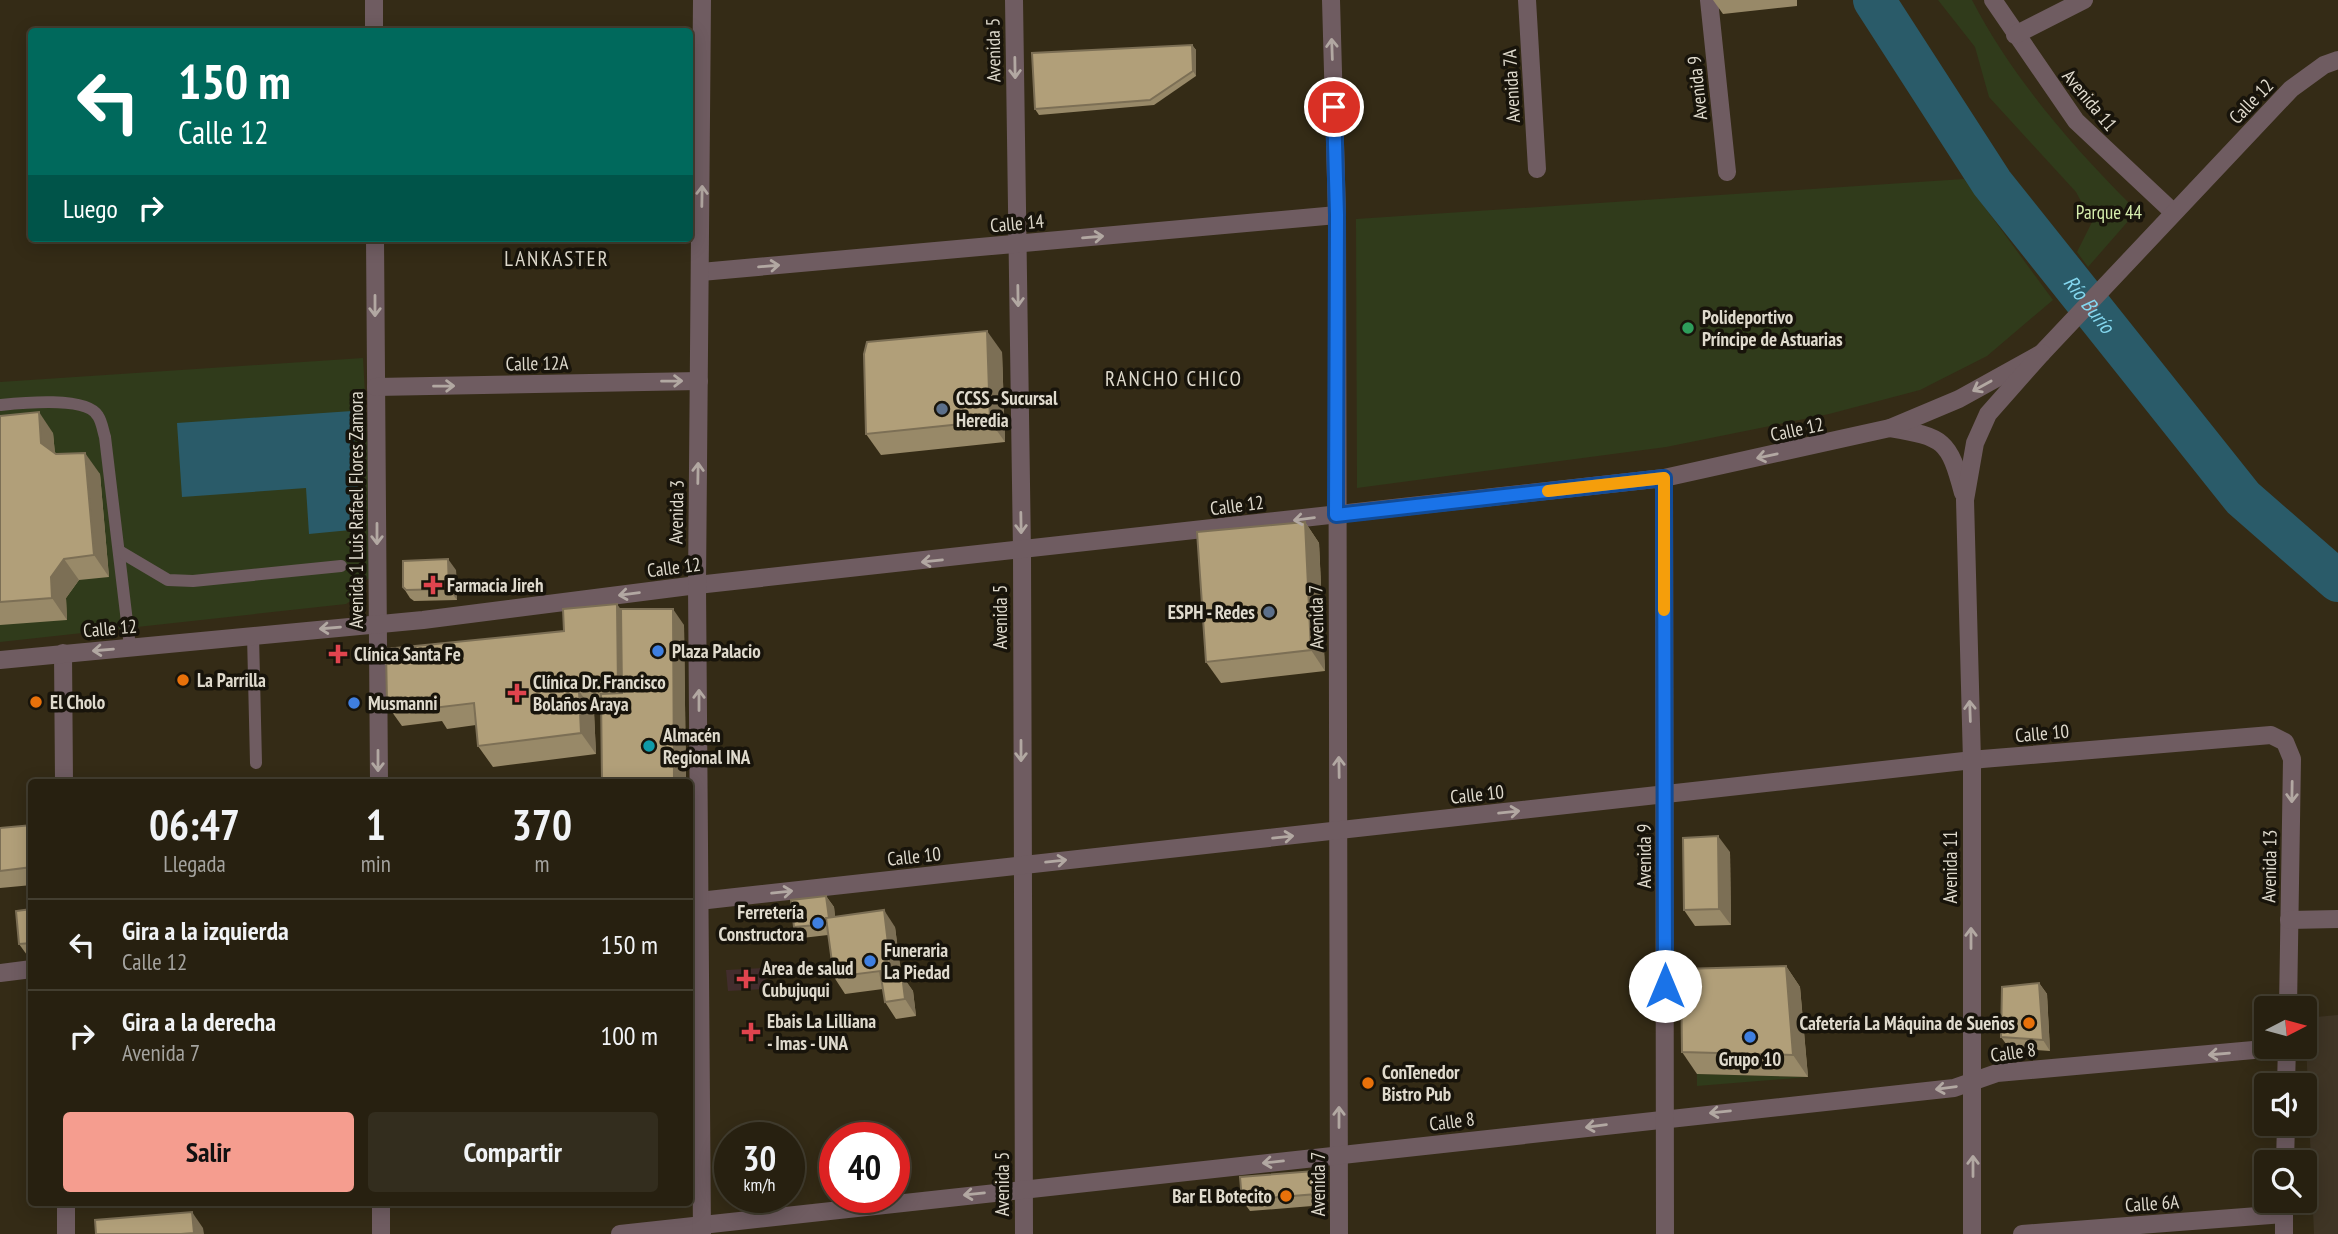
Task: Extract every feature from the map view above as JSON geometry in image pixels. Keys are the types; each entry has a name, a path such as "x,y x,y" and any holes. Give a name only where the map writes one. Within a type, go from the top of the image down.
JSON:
{"street":[{"path":"374,0 374,28"},
{"name":"Avenida 3","path":"702,0 696,156 701,272 694,901 702,1229"},
{"name":"Avenida 5","path":"1014,0 1021,552 1024,1234"},
{"name":"Avenida 7","path":"1331,0 1337,215 1339,1234"},
{"name":"Avenida 7A","path":"1527,0 1537,169"},
{"name":"Avenida 9","path":"1709,0 1727,172"},
{"name":"Avenida 11","path":"1993,0 2076,121 2173,212"},
{"path":"2015,35 2084,0"},
{"name":"Calle 12","path":"0,660 377,624 696,585 1021,552 1664,478 1890,428 1959,399 2042,353 2291,89 2324,65 2338,60"},
{"name":"Calle 14","path":"701,272 1337,215"},
{"name":"Avenida 1 Luis Rafael Flores Zamora","path":"375,242 379,779"},
{"name":"Avenida 11","path":"1972,1234 1972,761 1965,500 1975,443 1988,414 2042,353"},
{"name":"Calle 12A","path":"376,387 699,381"},
{"name":"Avenida 11","path":"1890,428 1930,435 1942,444 1953,457 1965,500"},
{"name":"Avenida 9","path":"1664,478 1665,1234"},
{"path":"63,653 64,779"},
{"name":"Calle 10","path":"694,901 1972,761 2271,735"},
{"name":"Avenida 13","path":"2271,735 2285,742 2292,759 2288,996"},
{"path":"2289,920 2338,919"},
{"path":"0,973 28,970"},
{"name":"Calle 8","path":"620,1234 702,1229 1023,1189 1954,1088 1997,1073 2254,1050"},
{"path":"66,1206 66,1234"},
{"path":"381,1206 381,1234"},
{"name":"Calle 6A","path":"2022,1234 2254,1210"},
{"path":"2284,1213 2284,1234"}],"lane":[{"path":"0,405 62,403 89,408 98,414 105,437 130,647"},
{"path":"119,551 168,580 193,581 341,566"},
{"path":"253,635 256,763"}],"shaded area":[{"name":"Area de salud Cubujuqui","path":"765,968 766,989 728,991 726,970"},
{"path":"2338,1015 2338,1234 2314,1234 2313,1213 2317,1213 2317,1150 2310,1150 2310,1136 2317,1136 2317,1073 2307,1073 2307,1059 2317,1059 2317,1017"}],"green space":[{"name":"Parque 44","path":"1938,0 1972,0 2005,56 2044,109 2132,206 2130,219 2088,267 2077,252 2092,222 2076,192 1989,97 1975,47"},
{"name":"Polideportivo Príncipe de Astuarias","path":"1964,179 2053,300 1987,356 1920,390 1829,414 1666,447 1357,488 1356,219"},
{"path":"363,358 375,575 359,584 355,598 346,604 0,642 0,382"},
{"path":"1697,1074 1808,1077 1697,1086"}],"water":[{"path":"352,411 361,529 309,534 306,488 182,497 177,423"}],"building":[{"path":"1192,45 1193,71 1150,100 1035,109 1032,53"},
{"name":"CCSS - Sucursal Heredia","path":"987,331 990,421 866,434 864,354 867,342"},
{"path":"39,412 41,443 56,454 85,453 94,555 64,559 51,577 52,598 0,602 0,416"},
{"name":"ESPH - Redes","path":"1305,522 1311,650 1206,662 1197,532"},
{"path":"448,559 449,589 406,590 403,587 403,561"},
{"name":"Clínica Dr. Francisco Bolaños Araya","path":"617,604 618,688 579,691 581,733 478,746 474,703 433,708 432,699 387,705 386,649 564,631 563,609"},
{"path":"621,609 673,609 674,779 602,779 601,694 622,693"},
{"path":"28,825 28,868 0,871 0,828"},
{"path":"1718,836 1719,909 1684,910 1683,838"},
{"path":"826,896 829,918 826,918 827,924 794,927 791,900"},
{"path":"28,910 28,943 19,944 16,911"},
{"name":"Funeraria La Piedad","path":"884,910 892,977 902,975 905,999 885,1002 880,971 834,977 826,918"},
{"name":"Grupo 10","path":"1786,966 1793,1055 1682,1052 1681,969"},
{"name":"Cafetería La Máquina de Sueños","path":"2039,983 2043,1040 2001,1037 2002,987"},
{"path":"1314,1171 1317,1194 1242,1200 1240,1177"},
{"path":"192,1212 194,1233 96,1234 95,1220"}],"waterway":[{"name":"Río Burío","path":"1874,0 1992,183 2243,498 2338,581"}],"slow traffic":[{"path":"1548,491 1664,478 1664,610"}],"place":[{"name":"Polideportivo Príncipe de Astuarias","path":"1688,328"},
{"name":"CCSS - Sucursal Heredia","path":"942,409"},
{"name":"Farmacia Jireh","path":"433,585"},
{"name":"ESPH - Redes","path":"1269,612"},
{"name":"Plaza Palacio","path":"658,651"},
{"name":"Clínica Santa Fe","path":"338,654"},
{"name":"La Parrilla","path":"183,680"},
{"name":"Clínica Dr. Francisco Bolaños Araya","path":"517,693"},
{"name":"El Cholo","path":"36,702"},
{"name":"Musmanni","path":"354,703"},
{"name":"Almacén Regional INA","path":"649,746"},
{"name":"Ferretería Constructora","path":"818,923"},
{"name":"Funeraria La Piedad","path":"870,961"},
{"name":"Area de salud Cubujuqui","path":"746,979"},
{"name":"Cafetería La Máquina de Sueños","path":"2029,1023"},
{"name":"Ebais La Lilliana - Imas - UNA","path":"751,1032"},
{"name":"Grupo 10","path":"1750,1037"},
{"name":"ConTenedor Bistro Pub","path":"1368,1083"},
{"name":"Bar El Botecito","path":"1286,1196"}],"district":[{"name":"LANKASTER","path":"557,259"},
{"name":"RANCHO CHICO","path":"1174,379"}],"route":[{"path":"1334,107 1337,215 1336,515 1664,478 1665,986"}]}
